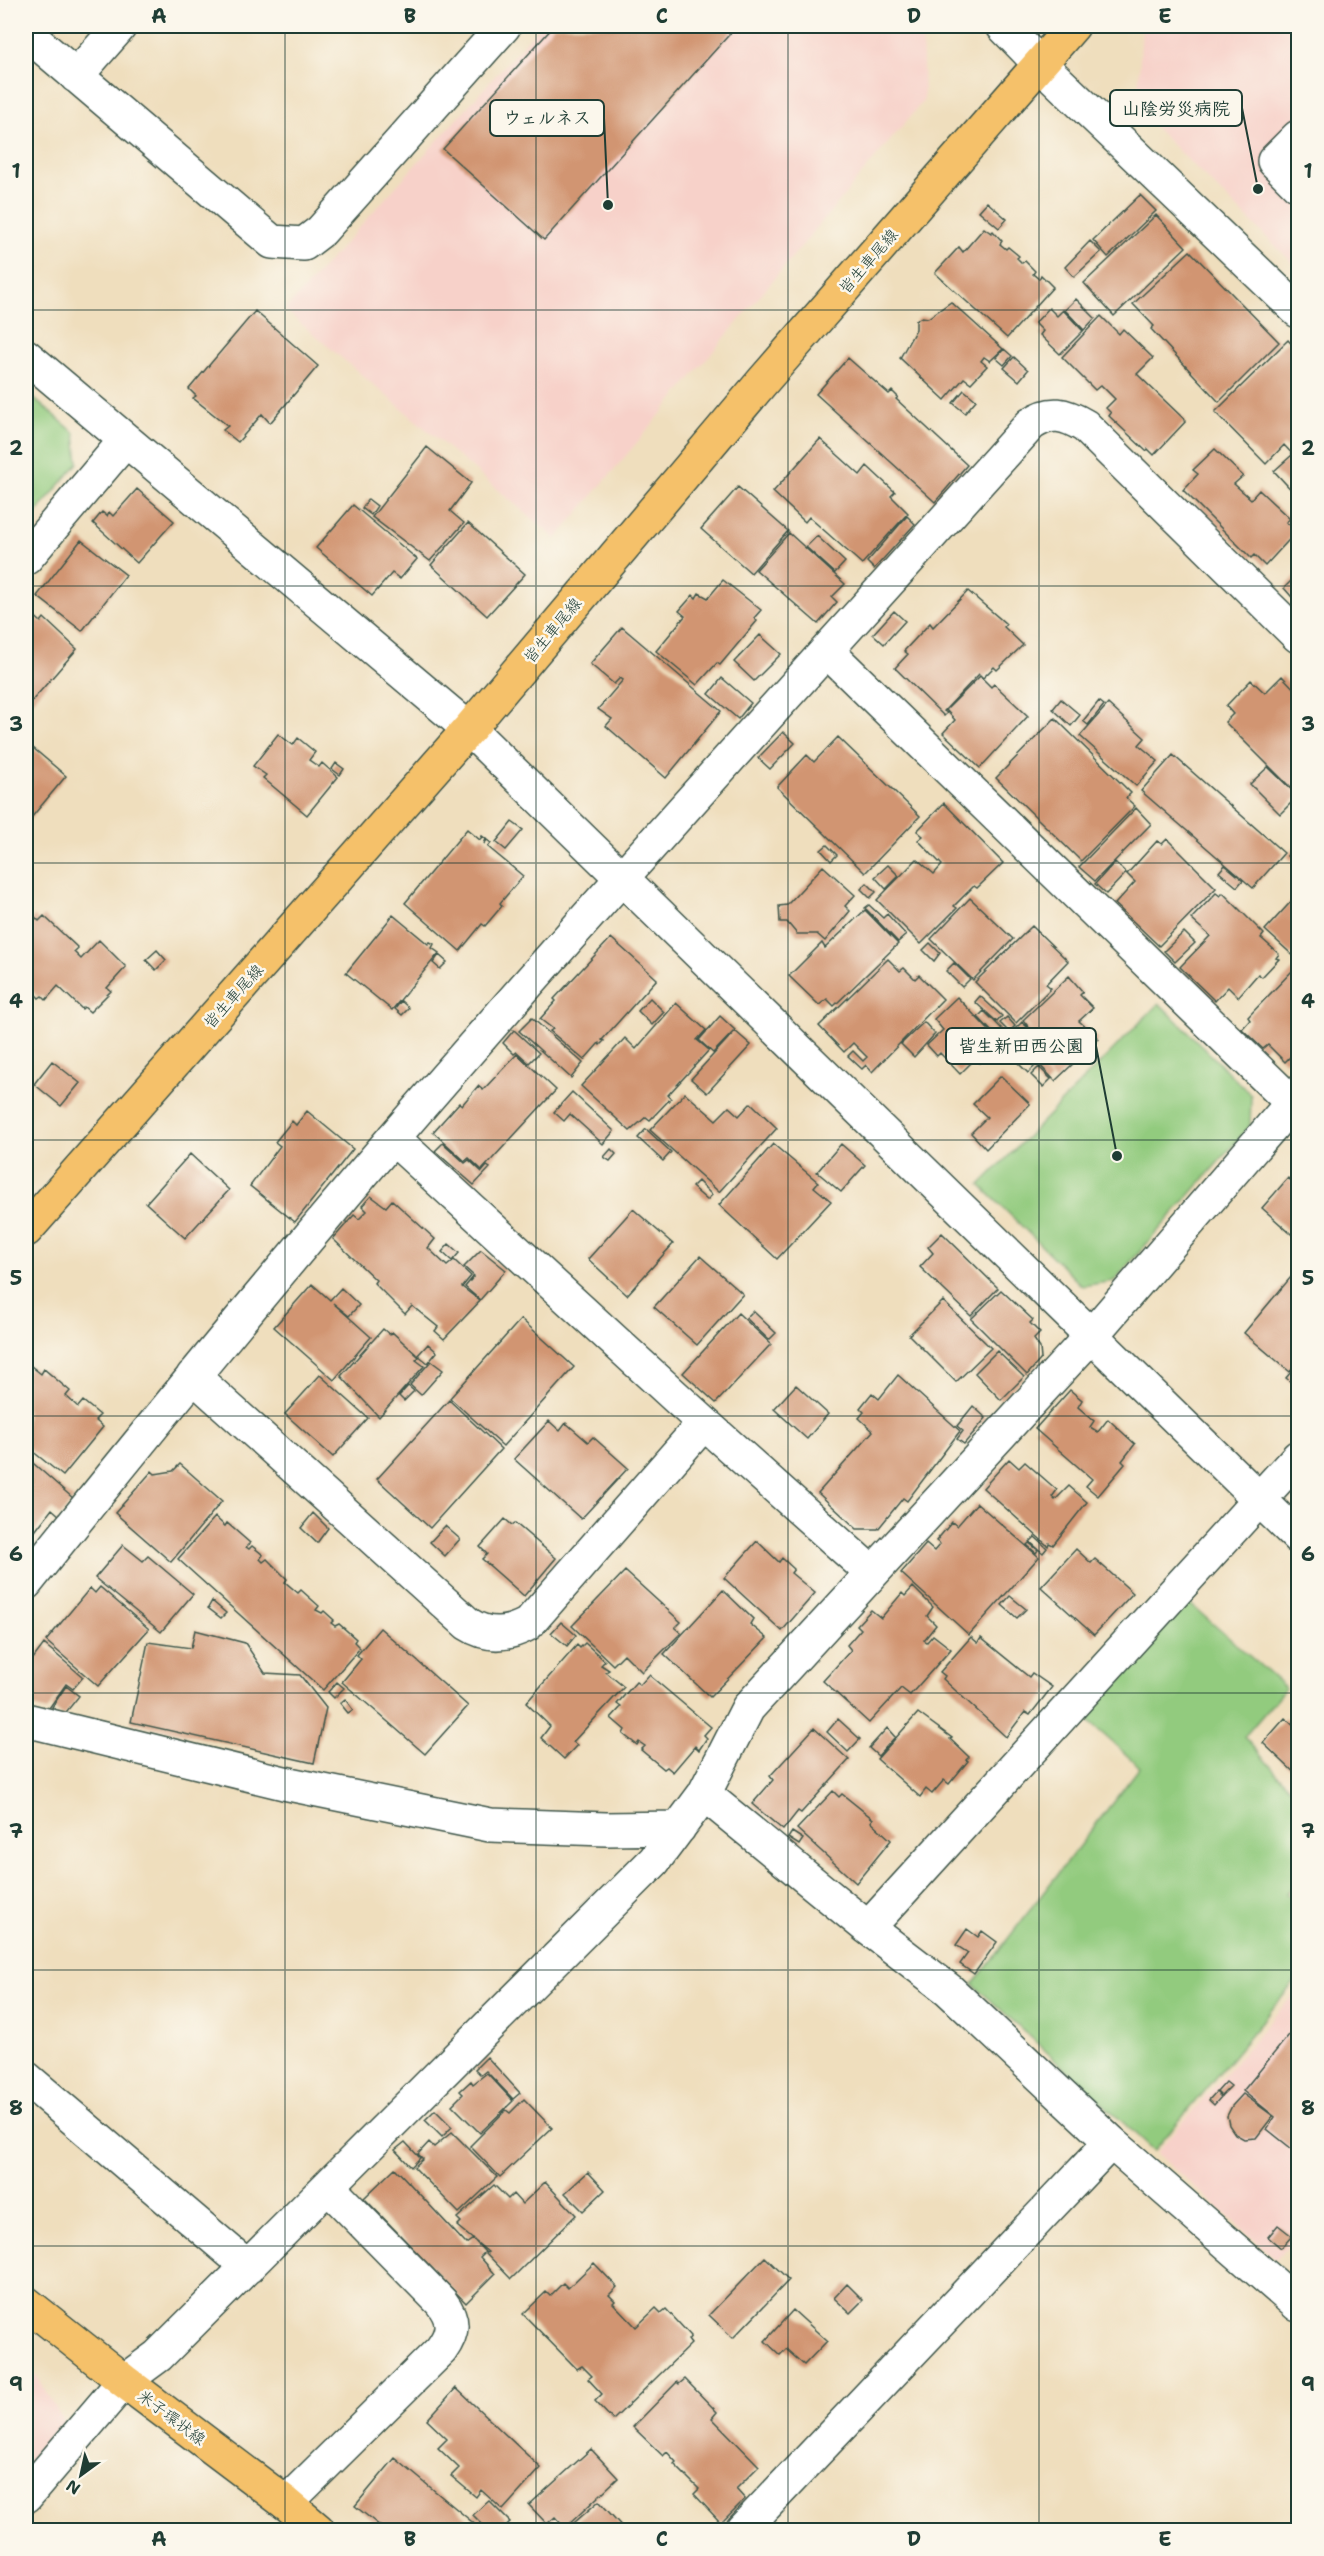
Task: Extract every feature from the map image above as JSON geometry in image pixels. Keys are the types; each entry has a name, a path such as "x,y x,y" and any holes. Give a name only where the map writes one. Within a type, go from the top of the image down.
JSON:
{"main road":[{"name":"皆生車尾線","path":"26,1230 469,729 763,381 1073,26"},
{"name":"米子環状線","path":"26,2303 318,2530"}],"street":[{"path":"76,76 120,26"},
{"path":"26,33 272,242 304,244 321,231 504,26"},
{"path":"1003,26 1299,311"},
{"path":"1299,137 1274,161 1299,185"},
{"path":"26,356 469,729 1299,1537"},
{"path":"26,1583 193,1376 393,1138 622,877 1031,424 1051,414 1066,415 1085,426 1299,636"},
{"path":"26,558 125,441"},
{"path":"26,2496 124,2381 158,2356 329,2188 654,1860 704,1794 748,1708 1091,1336 1295,1100 827,651"},
{"path":"393,1138 704,1423 872,1573"},
{"path":"193,1376 468,1624 477,1630 489,1633 514,1632 528,1624 704,1423"},
{"path":"868,1928 1299,1457"},
{"path":"26,1720 284,1783 490,1825 606,1829 679,1828"},
{"path":"704,1794 868,1928 949,1990 1112,2142 1299,2305"},
{"path":"26,2078 248,2266"},
{"path":"742,2530 1112,2142"},
{"path":"286,2503 441,2350 450,2338 453,2328 449,2312 441,2302 329,2188"}],"shaded area":[{"path":"540,26 922,26 924,100 556,539 285,310"},
{"path":"1142,26 1298,26 1298,268 1137,110"},
{"path":"1298,1989 1298,2233 1277,2260 1156,2153"},
{"path":"26,2368 39,2379 67,2428 26,2473"}],"green space":[{"path":"26,392 75,433 78,463 26,525"},
{"path":"1159,1003 1251,1095 1250,1126 1114,1281 1082,1286 980,1185"},
{"path":"1188,1602 1286,1688 1244,1737 1298,1797 1298,1880 1286,1893 1298,1904 1298,1978 1154,2151 973,1984 1140,1767 1084,1717"}],"building":[{"path":"554,26 737,26 544,240 443,149"},
{"path":"1140,195 1156,211 1108,257 1093,240"},
{"path":"987,202 1007,219 999,228 979,211"},
{"path":"1156,215 1186,247 1114,316 1084,283"},
{"path":"984,228 991,233 993,231 1002,241 1000,244 1006,249 1008,247 1019,256 1017,258 1022,263 1025,261 1035,271 1033,274 1039,279 1041,275 1053,287 1007,338 935,273 959,247 963,252"},
{"path":"1090,241 1101,252 1074,277 1065,267"},
{"path":"1190,251 1279,342 1219,402 1151,329 1154,326 1133,304"},
{"path":"1076,299 1095,318 1084,330 1065,310"},
{"path":"951,302 1003,349 990,361 984,357 981,361 987,366 971,383 964,378 945,400 900,358 916,329 916,320 922,317 928,318"},
{"path":"1049,308 1057,316 1063,310 1083,331 1060,354 1040,335 1043,331 1035,323"},
{"path":"255,311 318,366 270,423 262,414 238,442 223,430 228,426 193,398 196,396 189,389"},
{"path":"1101,316 1119,334 1123,329 1153,358 1137,374 1186,421 1154,455 1148,449 1146,451 1109,416 1111,413 1106,408 1115,399 1101,385 1095,390 1062,357"},
{"path":"1288,340 1298,351 1298,460 1284,445 1266,464 1215,412"},
{"path":"1004,349 1012,356 1004,365 996,358"},
{"path":"1014,357 1028,370 1019,381 1004,368"},
{"path":"848,358 889,394 892,391 898,397 896,399 967,465 935,502 816,394"},
{"path":"964,390 976,400 965,413 953,403"},
{"path":"820,439 860,475 867,466 895,492 891,496 908,513 862,564 809,517 805,522 773,492"},
{"path":"427,447 471,483 450,511 464,523 430,561 372,517"},
{"path":"1215,449 1243,476 1234,484 1251,499 1259,490 1290,519 1286,522 1297,531 1265,566 1254,555 1251,558 1183,490 1198,474 1193,470"},
{"path":"1292,455 1298,463 1298,497 1274,471"},
{"path":"738,487 788,531 751,573 701,529"},
{"path":"137,489 174,521 137,563 93,523 102,512 107,516 109,512 113,516"},
{"path":"368,499 377,506 371,515 362,508"},
{"path":"353,505 417,559 400,579 392,573 372,596 316,548"},
{"path":"907,516 915,524 874,569 867,562"},
{"path":"468,523 525,574 487,616 431,565"},
{"path":"789,533 845,584 832,597 837,602 818,624 756,570"},
{"path":"817,536 845,562 835,573 806,547"},
{"path":"81,540 126,575 82,631 37,596"},
{"path":"1298,574 1298,604 1284,588"},
{"path":"723,580 761,610 754,618 757,621 720,665 717,663 697,685 656,651 685,616 679,611 693,595 696,598 699,593 708,598"},
{"path":"968,591 1006,624 1004,627 1023,645 997,670 994,667 983,678 979,674 944,711 947,713 944,716 895,668 908,654 904,651 930,623 933,627"},
{"path":"894,611 905,621 884,644 873,634"},
{"path":"31,613 41,622 44,618 77,649 31,702 26,698 26,619"},
{"path":"622,627 721,711 666,778 606,726 612,719 598,709 623,680 620,678 614,684 590,664"},
{"path":"760,635 781,654 754,681 734,662"},
{"path":"980,676 991,687 994,684 1028,716 980,768 943,733 955,720 946,710"},
{"path":"1282,676 1298,693 1298,795 1225,722 1233,714 1226,706 1251,680 1265,693"},
{"path":"722,678 751,703 738,719 709,694"},
{"path":"1061,699 1080,715 1071,726 1053,709"},
{"path":"1099,701 1104,705 1088,725 1083,721"},
{"path":"1108,704 1145,738 1139,745 1158,761 1136,786 1080,736"},
{"path":"1055,718 1131,793 1126,798 1135,806 1081,861 996,778"},
{"path":"783,732 795,743 770,769 758,758"},
{"path":"278,734 293,745 298,738 315,752 309,760 319,767 322,763 338,777 307,815 263,778 266,775 253,766"},
{"path":"838,737 920,816 865,873 777,787 807,755 814,762"},
{"path":"26,742 66,776 26,824"},
{"path":"1173,755 1284,853 1253,888 1141,791"},
{"path":"336,763 344,769 340,775 332,769"},
{"path":"1268,767 1298,796 1280,814 1250,784"},
{"path":"944,803 1003,863 977,888 974,886 954,906 957,908 921,944 877,900 917,859 934,874 942,865 918,840 923,836 917,831"},
{"path":"1136,808 1151,824 1095,881 1079,867"},
{"path":"512,822 523,830 506,850 496,842"},
{"path":"467,829 480,840 482,836 486,839 484,844 487,840 491,843 488,847 523,876 500,903 502,906 485,926 482,924 460,951 405,903"},
{"path":"1167,839 1216,888 1159,946 1115,904 1135,882 1127,874 1157,841 1162,844"},
{"path":"827,845 837,855 831,861 821,850"},
{"path":"1296,846 1298,854 1292,861 1287,856"},
{"path":"1115,862 1126,873 1106,894 1095,884"},
{"path":"888,865 899,876 886,889 875,877"},
{"path":"1225,865 1243,880 1237,887 1219,872"},
{"path":"823,866 855,895 845,906 850,911 825,941 817,934 797,934 787,922 780,922 779,906 787,905"},
{"path":"867,883 876,892 870,898 861,889"},
{"path":"1216,893 1220,896 1223,893 1264,934 1261,938 1279,954 1276,958 1279,959 1262,977 1258,974 1238,997 1228,987 1215,1001 1180,967 1210,936 1191,919"},
{"path":"1298,894 1298,960 1265,930"},
{"path":"970,898 1013,939 973,980 931,939"},
{"path":"869,905 883,918 887,914 906,935 898,942 865,908"},
{"path":"865,910 898,944 834,1006 827,999 819,1005 789,976 822,943 825,948"},
{"path":"393,915 428,944 430,942 434,944 432,948 439,953 392,1010 346,973"},
{"path":"34,916 39,921 44,916 78,948 74,952 81,959 99,940 126,967 107,988 111,991 90,1012 84,1007 82,1009 58,986 46,1000 42,996 39,998 26,985 26,924"},
{"path":"1032,926 1068,961 1046,984 1051,988 1016,1023 975,982"},
{"path":"1184,932 1195,943 1175,962 1164,951"},
{"path":"611,938 657,979 602,1040 604,1041 600,1045 599,1043 584,1060 550,1031 553,1029 540,1019 556,1001 554,999"},
{"path":"930,943 940,953 934,961 923,950"},
{"path":"157,950 166,960 156,970 146,960"},
{"path":"439,955 447,962 440,969 433,963"},
{"path":"888,959 900,971 904,968 915,979 919,975 943,999 872,1072 866,1065 862,1069 848,1056 853,1051 863,1061 867,1057 853,1043 844,1052 819,1026"},
{"path":"954,963 970,979 962,987 946,971"},
{"path":"1293,970 1298,975 1298,1049 1285,1062 1268,1045 1263,1049 1242,1029 1250,1020 1248,1017"},
{"path":"1069,976 1083,992 1080,995 1093,1008 1079,1021 1099,1039 1055,1081 1038,1063 1042,1060 1026,1044 1035,1035 1023,1020"},
{"path":"980,996 1002,1016 997,1022 975,1002"},
{"path":"957,997 1002,1044 984,1062 980,1063 975,1059 960,1074 940,1053 937,1056 927,1045 943,1030 934,1019"},
{"path":"650,998 664,1012 652,1025 638,1011"},
{"path":"401,1001 409,1008 402,1015 395,1009"},
{"path":"676,1003 706,1030 697,1040 709,1050 668,1095 671,1098 650,1120 646,1117 630,1131 581,1086 625,1038 636,1049"},
{"path":"984,1011 1002,1029 996,1036 978,1017"},
{"path":"720,1016 735,1030 713,1053 699,1040"},
{"path":"1007,1017 1015,1026 1009,1032 1000,1023"},
{"path":"532,1018 583,1063 571,1078 519,1031"},
{"path":"924,1022 935,1034 914,1057 901,1044"},
{"path":"1022,1022 1034,1034 1022,1046 1010,1034"},
{"path":"514,1030 539,1053 529,1063 517,1052 514,1054 503,1043"},
{"path":"735,1031 751,1045 707,1093 691,1079"},
{"path":"1024,1053 1036,1065 1028,1073 1016,1061"},
{"path":"517,1054 556,1090 482,1170 469,1158 465,1161 433,1132 459,1103 462,1105 478,1086 483,1090"},
{"path":"52,1061 80,1083 61,1106 34,1084"},
{"path":"1039,1067 1051,1079 1043,1087 1031,1075"},
{"path":"1001,1076 1030,1104 986,1149 971,1133 987,1117 973,1104"},
{"path":"572,1092 614,1131 603,1144 570,1114 564,1121 554,1112"},
{"path":"685,1093 716,1120 729,1107 739,1116 751,1103 777,1128 719,1192 650,1130"},
{"path":"307,1111 353,1149 295,1222 250,1186 280,1146 275,1142 292,1121 296,1125"},
{"path":"646,1129 671,1152 663,1161 638,1138"},
{"path":"443,1143 465,1163 469,1160 482,1172 487,1166 490,1168 474,1185 435,1151"},
{"path":"773,1144 818,1182 814,1187 831,1201 777,1259 719,1205"},
{"path":"841,1144 865,1165 841,1192 817,1172"},
{"path":"611,1149 616,1154 610,1161 604,1157"},
{"path":"190,1154 229,1190 185,1238 146,1203"},
{"path":"1288,1178 1298,1187 1298,1240 1262,1208"},
{"path":"698,1181 712,1195 707,1200 692,1187"},
{"path":"371,1196 386,1207 392,1200 435,1239 428,1248 447,1266 454,1260 471,1276 462,1287 480,1301 444,1339 435,1331 438,1327 412,1306 405,1314 374,1283 376,1280 333,1239 354,1215 359,1219 367,1211 362,1206"},
{"path":"633,1209 673,1244 627,1295 588,1259"},
{"path":"942,1233 998,1288 971,1316 920,1267 933,1253 928,1247"},
{"path":"449,1244 459,1253 452,1261 442,1252"},
{"path":"481,1250 506,1270 480,1300 465,1287 474,1276 464,1267"},
{"path":"700,1256 743,1294 697,1345 654,1307"},
{"path":"1296,1271 1298,1273 1298,1361 1290,1372 1244,1333"},
{"path":"312,1284 330,1300 341,1288 359,1305 349,1316 333,1303 371,1337 334,1380 274,1327"},
{"path":"1001,1290 1033,1320 1030,1323 1040,1333 1034,1339 1040,1348 1041,1359 1027,1375 971,1319"},
{"path":"943,1301 991,1348 956,1382 909,1335"},
{"path":"753,1311 776,1333 769,1340 746,1318"},
{"path":"738,1313 771,1344 716,1403 683,1373"},
{"path":"521,1319 574,1367 503,1446 450,1398"},
{"path":"383,1329 390,1335 392,1332 419,1357 416,1360 424,1366 379,1417 341,1376"},
{"path":"428,1344 437,1352 428,1363 418,1355"},
{"path":"997,1351 1024,1377 1001,1400 975,1373"},
{"path":"431,1361 443,1370 421,1395 410,1385"},
{"path":"1298,1364 1298,1388 1286,1378"},
{"path":"31,1366 41,1374 44,1369 70,1391 66,1396 78,1407 83,1401 100,1415 95,1420 103,1427 63,1476 26,1446 26,1372"},
{"path":"320,1375 368,1418 333,1457 285,1414"},
{"path":"898,1375 960,1431 907,1501 903,1498 878,1529 857,1529 818,1493 873,1431 859,1418 864,1412 860,1408 872,1393 879,1399"},
{"path":"796,1385 828,1414 807,1439 774,1409"},
{"path":"408,1386 414,1391 404,1401 399,1396"},
{"path":"1070,1390 1082,1400 1078,1407 1094,1421 1090,1427 1098,1432 1108,1419 1135,1444 1122,1461 1125,1464 1098,1496 1086,1486 1092,1479 1035,1429"},
{"path":"449,1400 501,1449 430,1528 377,1479"},
{"path":"973,1406 986,1418 964,1444 957,1439 963,1431 957,1426"},
{"path":"549,1421 560,1431 566,1423 588,1442 593,1437 628,1468 581,1519 514,1459"},
{"path":"26,1457 74,1499 60,1516 52,1509 32,1535 26,1529"},
{"path":"1009,1459 1019,1468 1025,1462 1057,1490 1052,1497 1055,1500 1069,1486 1087,1502 1053,1545 1049,1543 1048,1546 983,1488"},
{"path":"180,1464 222,1501 171,1562 115,1513 152,1471 155,1474 173,1471"},
{"path":"977,1503 1039,1557 969,1635 901,1573 926,1544 934,1551 940,1544 936,1541 952,1522 957,1526"},
{"path":"313,1513 328,1528 317,1543 301,1528"},
{"path":"215,1517 225,1526 227,1523 250,1543 246,1547 249,1549 252,1546 263,1555 260,1559 263,1562 267,1559 287,1579 285,1582 298,1593 301,1590 319,1606 316,1610 322,1613 324,1611 334,1620 331,1623 335,1626 339,1624 356,1639 354,1642 360,1648 323,1690 178,1559"},
{"path":"505,1519 512,1525 515,1523 556,1558 524,1596 482,1559 487,1554 480,1547"},
{"path":"445,1526 460,1539 445,1556 430,1542"},
{"path":"1035,1537 1047,1548 1043,1553 1030,1542"},
{"path":"757,1541 779,1562 782,1558 794,1569 791,1573 815,1593 782,1631 724,1578"},
{"path":"1029,1543 1038,1550 1036,1553 1027,1545"},
{"path":"123,1545 143,1561 148,1556 193,1594 161,1632 95,1578"},
{"path":"1076,1549 1091,1563 1095,1559 1133,1593 1094,1635 1041,1587"},
{"path":"625,1571 681,1622 675,1628 681,1633 642,1672 624,1654 613,1665 572,1626"},
{"path":"100,1587 149,1629 98,1686 46,1641 90,1588 95,1593"},
{"path":"913,1587 933,1607 927,1616 936,1625 924,1640 927,1642 933,1635 951,1649 910,1695 901,1688 869,1723 823,1681 851,1650 847,1645 861,1629 857,1625 871,1610 881,1618 902,1593 905,1596"},
{"path":"723,1590 753,1619 750,1624 767,1638 710,1697 664,1654"},
{"path":"1010,1596 1026,1609 1017,1618 1002,1605"},
{"path":"212,1601 226,1613 221,1618 208,1608"},
{"path":"561,1622 576,1635 567,1646 551,1633"},
{"path":"380,1628 468,1706 425,1754 342,1682 361,1659 357,1655"},
{"path":"195,1630 245,1643 265,1673 300,1675 326,1708 314,1763 131,1722 148,1642 191,1648"},
{"path":"971,1637 978,1643 981,1638 1029,1677 1032,1673 1052,1687 1030,1715 1025,1712 1006,1737 943,1679 945,1676 940,1672"},
{"path":"585,1643 605,1661 601,1665 609,1670 606,1672 624,1687 573,1742 577,1745 564,1759 541,1738 550,1726 526,1703 577,1645 580,1648"},
{"path":"44,1644 83,1677 73,1689 66,1684 47,1711 26,1705 26,1668"},
{"path":"649,1675 711,1727 704,1735 707,1738 699,1750 695,1746 673,1772 667,1767 664,1769 641,1750 645,1746 639,1742 637,1745 623,1734 625,1730 611,1718 621,1707 617,1704 636,1682 640,1685"},
{"path":"337,1682 344,1688 334,1698 328,1692"},
{"path":"66,1686 79,1696 63,1716 52,1707"},
{"path":"345,1699 353,1710 348,1713 340,1703"},
{"path":"918,1713 952,1738 950,1739 969,1757 949,1784 944,1780 932,1794 926,1789 920,1797 877,1759"},
{"path":"1285,1718 1298,1730 1298,1776 1263,1743"},
{"path":"838,1719 860,1739 848,1752 827,1732"},
{"path":"814,1728 849,1760 801,1813 798,1811 783,1830 752,1804 773,1780 770,1776"},
{"path":"887,1728 895,1737 878,1756 869,1748"},
{"path":"833,1791 839,1797 842,1794 873,1819 871,1822 891,1840 856,1883 797,1829"},
{"path":"792,1832 803,1839 799,1845 788,1838"},
{"path":"967,1929 978,1937 982,1931 997,1942 974,1974 960,1964 968,1953 956,1945"},
{"path":"1298,2024 1298,2143 1292,2149 1267,2129 1275,2117 1243,2091"},
{"path":"487,2057 520,2093 513,2099 486,2071 481,2075 475,2069"},
{"path":"487,2073 513,2101 480,2133 452,2105 463,2094 460,2091 471,2081 473,2084"},
{"path":"1226,2082 1231,2086 1221,2096 1217,2092"},
{"path":"1216,2092 1221,2097 1214,2105 1209,2100"},
{"path":"1243,2094 1273,2116 1256,2138 1244,2139 1235,2134 1229,2125 1227,2116 1232,2106"},
{"path":"524,2099 552,2128 500,2177 470,2146 506,2110 510,2113"},
{"path":"435,2110 452,2127 442,2137 425,2120"},
{"path":"452,2132 497,2177 459,2213 414,2167 423,2159 418,2154 429,2142 434,2147"},
{"path":"405,2142 420,2158 411,2167 395,2150"},
{"path":"395,2168 466,2244 473,2239 485,2252 480,2257 495,2274 466,2303 364,2198"},
{"path":"588,2172 605,2190 583,2211 565,2193"},
{"path":"545,2182 576,2215 511,2279 486,2253 488,2252 457,2226 461,2222 457,2218 494,2185 508,2199 513,2194 522,2204"},
{"path":"1278,2225 1292,2236 1281,2248 1268,2237"},
{"path":"765,2257 789,2280 733,2338 709,2315"},
{"path":"594,2263 617,2287 609,2295 615,2301 613,2303 636,2327 656,2308 661,2313 666,2309 691,2336 688,2340 691,2344 613,2420 595,2401 602,2394 588,2379 592,2376 582,2366 577,2369 523,2314 546,2292 550,2296 563,2283 568,2288"},
{"path":"847,2284 863,2300 850,2313 834,2298"},
{"path":"793,2310 827,2341 804,2365 786,2349 780,2355 765,2341"},
{"path":"685,2379 717,2412 712,2418 759,2466 736,2489 745,2499 721,2523 694,2494 699,2489 674,2464 676,2462 667,2452 663,2456 633,2427 677,2382 679,2384"},
{"path":"456,2388 541,2468 503,2510 481,2490 476,2497 451,2476 459,2468 438,2448 447,2439 427,2420"},
{"path":"591,2449 618,2478 565,2528 555,2517 547,2524 529,2505"},
{"path":"395,2458 477,2526 473,2530 385,2530 355,2506"},
{"path":"489,2501 510,2522 501,2530 488,2530 473,2515"},
{"path":"599,2501 625,2530 566,2530"}],"place":[{"name":"山陰労災病院","path":"1258,189"},
{"name":"ウェルネス","path":"608,205"},
{"name":"皆生新田西公園","path":"1117,1156"}]}
